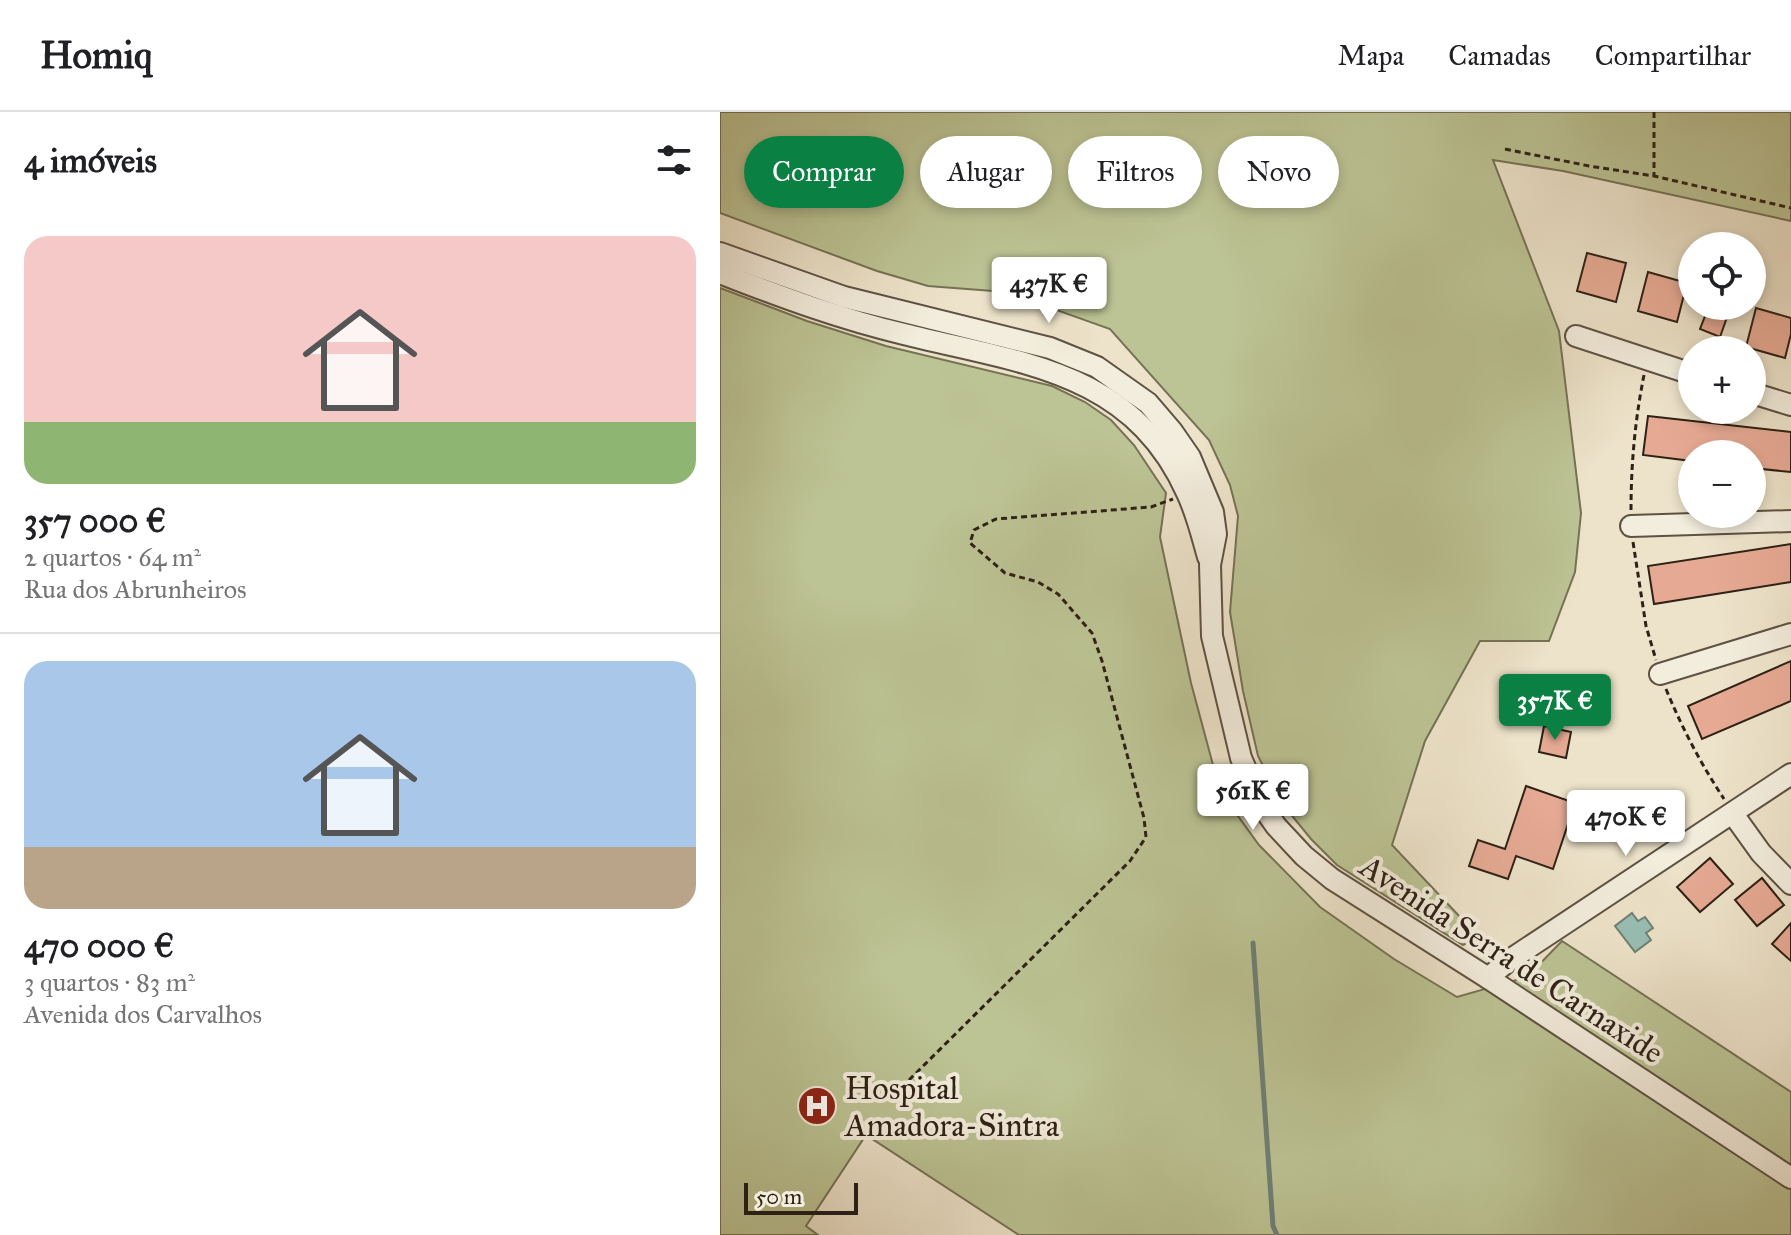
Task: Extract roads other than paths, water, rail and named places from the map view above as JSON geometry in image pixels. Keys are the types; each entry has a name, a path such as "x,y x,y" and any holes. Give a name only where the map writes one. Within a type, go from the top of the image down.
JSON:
{"street":[{"name":"Avenida Serra de Carnaxide","path":"720,253 844,297 1050,348 1097,367 1148,403 1190,457 1204,484 1213,512 1216,534 1210,565 1212,636 1241,758 1269,816 1304,856 1332,879 1791,1178"},
{"name":"Avenida Serra de Carnaxide","path":"720,273 839,317 1027,363 1094,389 1137,421 1159,446 1187,493 1210,565"},
{"path":"1576,336 1678,369"},
{"path":"1766,397 1791,405"},
{"path":"1631,526 1791,521"},
{"path":"1660,674 1791,634"},
{"path":"1488,978 1508,961 1791,774"},
{"path":"1733,814 1761,853 1791,884"}],"water":[{"path":"1632,913 1638,921 1645,917 1653,928 1646,933 1651,940 1635,952 1615,926"}],"waterway":[{"path":"1253,943 1273,1226 1277,1235"}],"place":[{"name":"Hospital Amadora-Sintra","path":"817,1106"}]}
